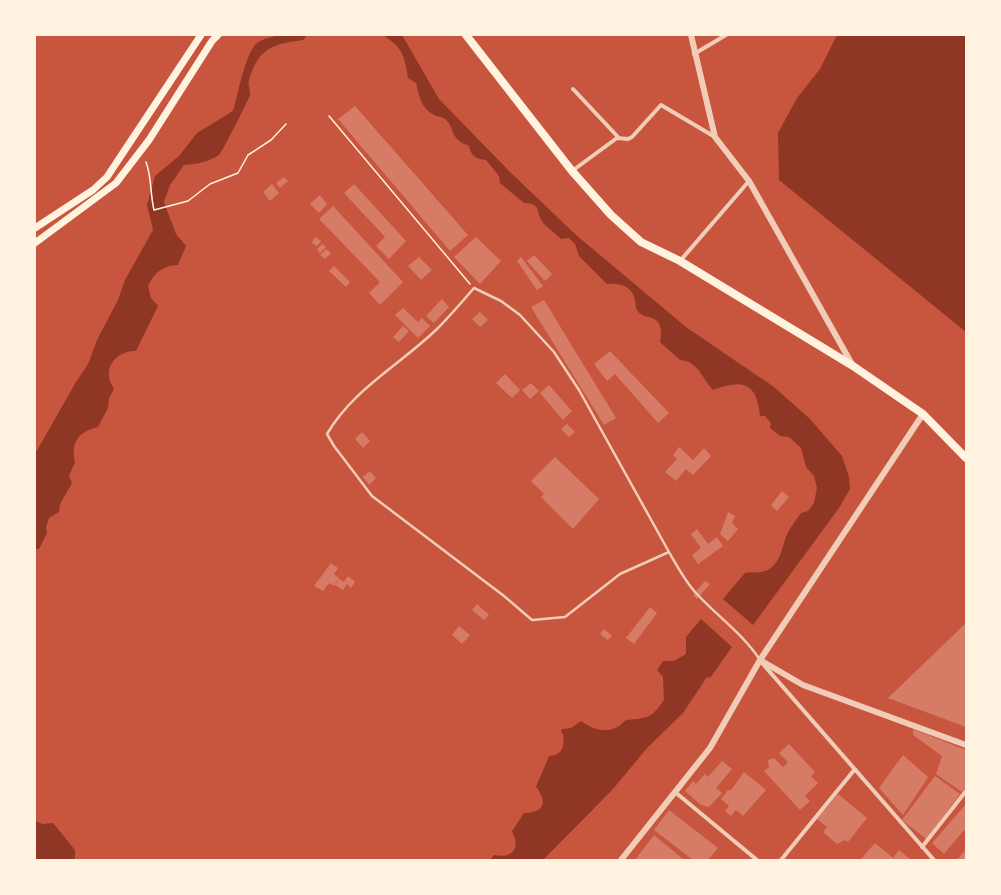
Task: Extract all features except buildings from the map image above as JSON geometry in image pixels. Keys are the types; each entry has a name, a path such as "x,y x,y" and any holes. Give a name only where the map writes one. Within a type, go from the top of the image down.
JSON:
{"main road":[{"path":"35,228 93,190 107,178 201,35"},
{"path":"35,243 116,183 149,140 212,41 218,35"},
{"path":"466,35 572,171 611,215 641,242 680,261 853,366 923,414 966,458"}],"street":[{"path":"691,35 694,54 715,137"},
{"path":"694,54 726,35"},
{"path":"573,89 618,137 628,139 632,136 660,105 715,137 749,181 853,366"},
{"path":"572,171 618,137"},
{"path":"680,261 749,181"},
{"path":"621,860 710,748 760,660 923,414"},
{"path":"760,660 803,686 966,745"},
{"path":"760,660 934,860"},
{"path":"781,860 855,769"},
{"path":"922,847 966,791"},
{"path":"674,792 757,860"}],"lane":[{"path":"669,552 620,574 565,617 532,620 504,596 377,500 334,446 327,434 334,423 384,372 437,329 474,288 501,301 520,315 554,352 580,390 680,571 696,593 752,648 760,660"}],"path":[{"path":"329,116 474,288"},
{"path":"146,162 150,172 150,194 154,210 171,207 188,201 210,184 238,173 248,155 271,140 286,124"}],"shaded area":[{"path":"281,35 307,35 303,40 283,43 262,54 253,69 249,80 248,84 250,95 219,155 202,162 184,165 170,185 164,202 176,234 186,246 178,265 163,268 156,273 148,286 151,298 158,306 136,351 126,352 116,358 110,366 109,378 114,389 109,398 108,408 98,427 86,431 81,435 75,444 75,462 69,476 72,483 60,504 59,512 49,518 46,527 47,533 39,549 35,549 35,454 76,382 88,364 97,340 118,300 125,280 153,230 147,205 155,176 179,156 197,133 233,111 245,65 253,48 262,40"},
{"path":"383,35 402,35 439,99 510,172 576,235 686,327 774,387 810,419 842,456 849,477 850,489 839,508 753,625 723,599 745,573 761,572 772,567 776,563 789,531 801,513 808,511 814,503 817,488 814,476 806,467 801,448 789,437 780,436 770,428 771,423 765,416 760,416 755,396 746,386 740,384 713,390 691,363 680,360 660,342 660,325 653,318 640,314 636,309 634,296 629,289 625,286 617,284 607,284 579,256 575,244 569,238 561,239 546,226 541,220 538,210 534,205 524,203 500,183 499,176 486,160 479,159 474,156 469,146 462,143 455,137 449,123 445,119 434,115 426,109 421,101 416,83 408,78 406,64 402,53 389,39"},
{"path":"837,35 966,35 966,332 779,180 778,133 797,98 820,69"},
{"path":"701,619 732,647 710,678 707,677 683,713 647,748 613,789 543,860 490,860 494,855 506,855 514,851 516,842 512,831 524,813 536,811 542,806 542,797 536,787 549,756 557,754 562,750 562,729 571,728 581,721 592,728 610,730 621,725 626,720 644,718 656,711 664,700 663,677 657,670 663,661 674,661 686,654 686,637"},
{"path":"35,821 43,824 53,823 75,850 75,860 35,860"}]}
